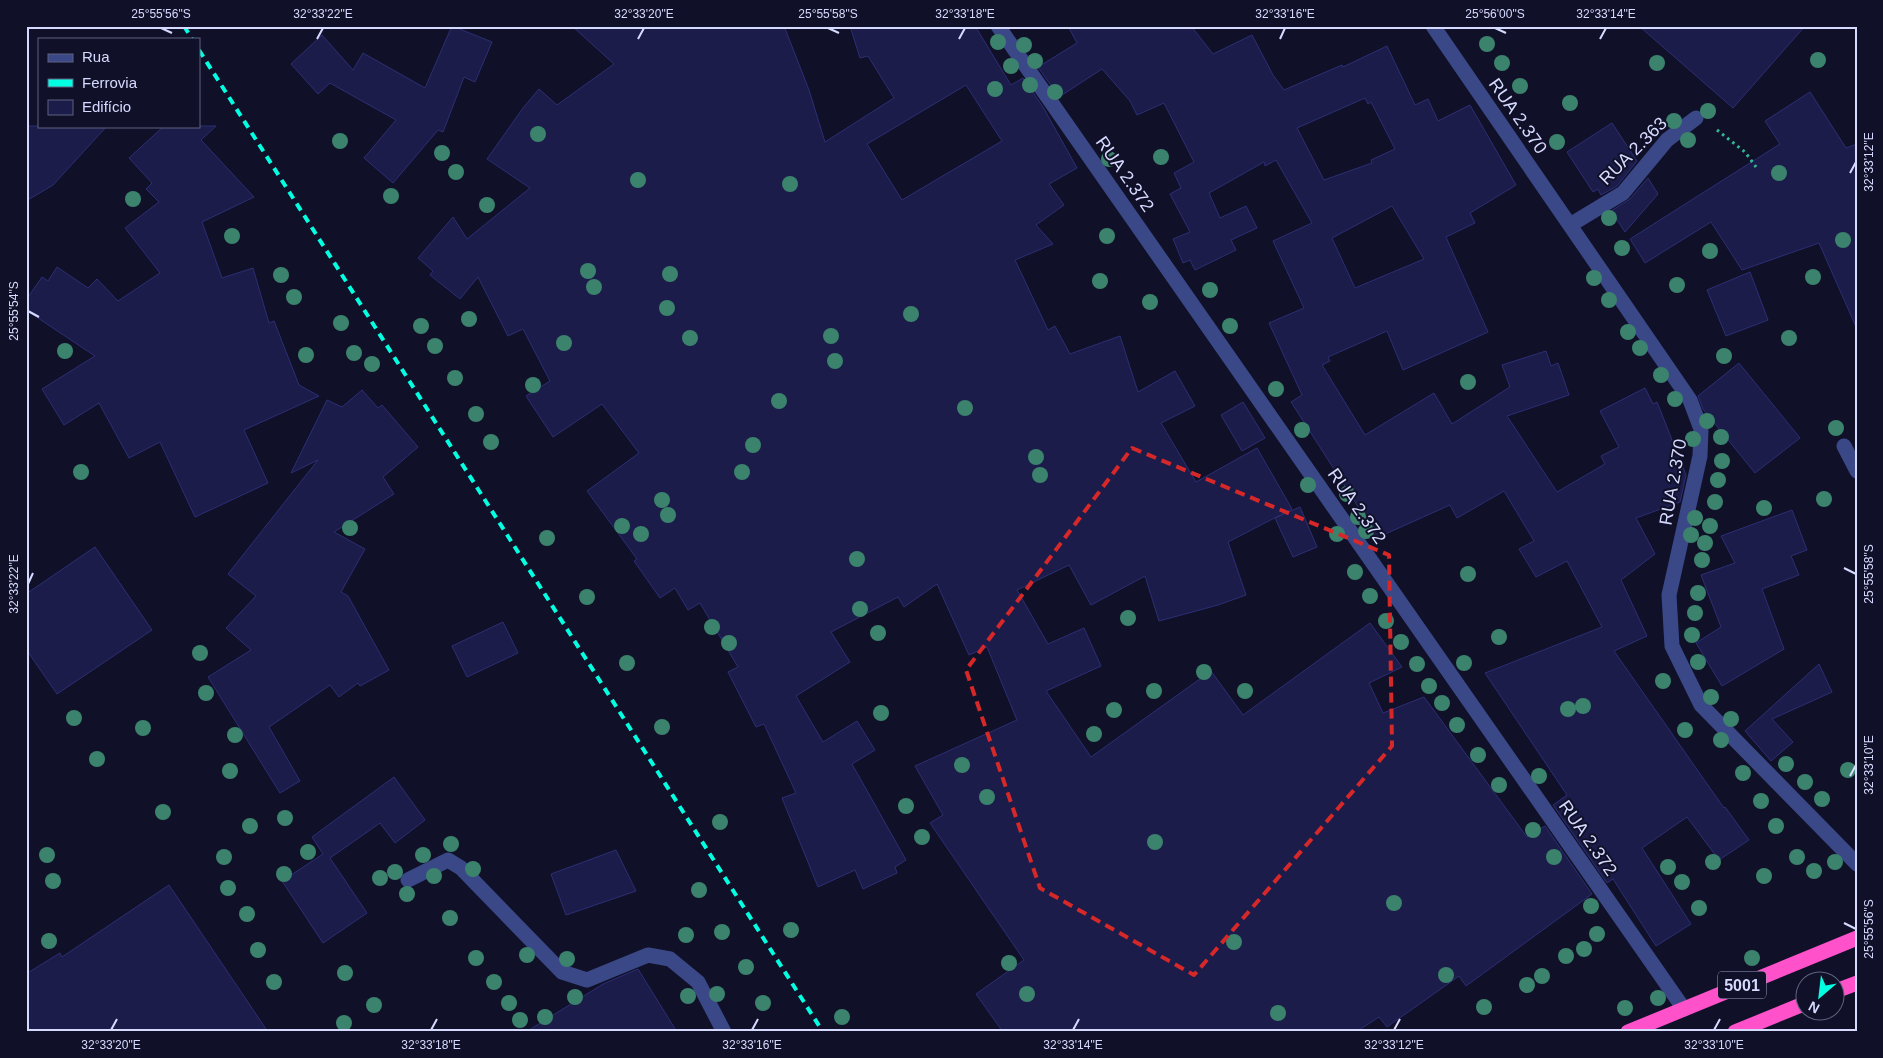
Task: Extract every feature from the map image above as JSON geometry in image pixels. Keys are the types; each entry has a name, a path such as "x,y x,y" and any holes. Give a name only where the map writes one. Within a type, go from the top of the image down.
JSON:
{"highway":[{"name":"5001","path":"1628,1032 1857,938"},
{"path":"1735,1032 1796,1008"}],"street":[{"name":"RUA 2.372","path":"998,26 1684,1009"},
{"name":"RUA 2.370","path":"1434,26 1690,400 1700,429 1700,456 1669,595 1672,646 1700,705 1857,864"},
{"name":"RUA 2.363","path":"1570,225 1623,193 1667,140 1696,118"},
{"path":"1844,446 1857,471"},
{"path":"408,880 448,860 461,868 562,972 587,980 648,955 670,959 698,982 724,1032"}],"path":[{"path":"1696,118 1745,152 1756,167"}],"highlighted area":[{"path":"1132,448 1389,555 1392,746 1194,975 1040,888 966,670"}],"building":[{"path":"452,26 492,42 475,82 464,77 443,132 438,130 393,183 364,158 396,120 330,83 318,94 291,64 322,35 353,70 363,53 425,88"},
{"path":"572,26 784,26 809,90 825,142 894,98 868,56 860,58 850,26 975,26 1011,85 1023,78 1043,107 1077,168 1049,184 1064,205 1036,225 1053,244 1015,260 1048,330 1055,326 1070,354 1120,336 1138,392 1175,371 1195,406 1161,423 1196,482 1257,448 1292,509 1228,542 1246,595 1218,605 1159,621 1145,576 1091,605 1069,565 1017,590 1048,644 1084,628 1101,666 1046,691 1091,757 1211,671 1243,715 1370,623 1402,667 1369,683 1383,713 1424,697 1527,837 1545,826 1592,894 1466,986 1459,976 1387,1027 1379,1017 1356,1032 1003,1032 976,994 1024,960 930,823 943,815 915,766 1017,720 987,647 969,655 937,584 904,607 898,597 831,632 850,662 796,696 823,742 857,721 875,750 852,764 906,860 895,867 897,873 863,889 855,870 818,887 782,798 796,793 764,724 756,727 728,672 738,667 700,603 688,610 675,588 660,598 634,561 637,559 587,491 639,453 602,404 553,437 526,396 550,381 523,329 508,336 478,277 460,299 430,275 433,271 418,258 453,217 467,239 530,188 487,159 523,108 539,89 557,105 614,64","holes":["966,85 1002,141 902,200 867,144"]},
{"path":"1068,26 1191,26 1213,54 1252,35 1273,75 1284,90 1342,65 1343,67 1387,46 1415,105 1428,99 1438,121 1470,105 1516,185 1470,213 1475,223 1446,237 1488,332 1403,370 1387,331 1328,357 1330,361 1322,365 1365,435 1434,393 1452,424 1510,387 1502,365 1546,351 1551,366 1558,363 1569,395 1507,416 1557,492 1605,464 1601,456 1619,447 1600,411 1645,388 1653,404 1657,402 1686,475 1680,502 1636,518 1655,554 1621,580 1647,636 1614,651 1724,808 1749,840 1719,860 1687,817 1642,848 1691,924 1656,946 1613,879 1607,883 1553,805 1567,795 1485,673 1602,627 1567,561 1536,577 1519,549 1534,541 1504,491 1457,518 1450,505 1372,540 1357,505 1291,402 1302,395 1269,323 1304,308 1273,241 1312,223 1276,160 1265,166 1264,162 1209,193 1220,218 1246,206 1257,228 1231,240 1236,250 1195,270 1190,260 1183,263 1173,239 1190,232 1170,194 1181,188 1174,173 1194,162 1164,103 1137,115 1130,101 1102,69 1059,97 1038,67 1077,43","holes":["1365,98 1368,104 1371,102 1395,149 1371,160 1372,163 1324,180 1297,128","1392,206 1424,259 1355,288 1332,238"]},
{"path":"1639,26 1805,26 1733,108"},
{"path":"1810,92 1846,148 1857,144 1857,329 1819,243 1742,270 1711,222 1645,263 1630,239 1780,144 1765,121"},
{"path":"1612,123 1637,161 1617,186 1601,195 1598,189 1593,192 1567,152"},
{"path":"26,126 38,126 38,128 105,128 53,185 26,201"},
{"path":"216,126 201,140 254,197 202,222 222,278 253,268 269,323 274,321 299,385 319,396 244,430 268,483 195,517 160,442 129,458 99,403 64,425 42,389 95,356 26,310 26,300 42,277 48,281 57,267 88,288 97,279 118,301 160,273 125,228 159,202 146,189 152,183 129,158 162,128"},
{"path":"1648,178 1658,194 1625,232 1611,211 1630,199"},
{"path":"1750,272 1768,320 1726,336 1707,290"},
{"path":"1739,363 1800,438 1755,473 1703,409 1698,396"},
{"path":"362,390 378,408 382,405 418,447 383,477 394,494 334,532 365,549 341,592 348,596 389,670 360,686 358,683 339,697 330,685 269,727 300,781 280,793 208,677 251,650 226,628 256,596 228,574 318,460 291,473 327,400 342,407"},
{"path":"1243,402 1265,438 1242,451 1221,415"},
{"path":"1300,507 1317,547 1293,557 1275,518"},
{"path":"1792,510 1807,550 1791,556 1799,575 1762,589 1784,649 1722,686 1696,643 1721,627 1701,575 1735,563 1721,536"},
{"path":"95,547 152,630 57,694 26,649 26,594"},
{"path":"503,622 518,653 467,677 452,646"},
{"path":"1819,664 1832,692 1772,719 1793,742 1771,761 1745,731"},
{"path":"394,777 425,820 395,843 380,823 330,858 367,913 323,943 282,881 323,854 312,837"},
{"path":"616,850 636,891 566,915 551,874"},
{"path":"169,885 268,1032 26,1032 26,974 60,953 62,957"},
{"path":"638,969 677,1032 526,1032 603,984"}],"railway":[{"path":"184,26 191,38"},
{"path":"200,52 823,1032"}]}
